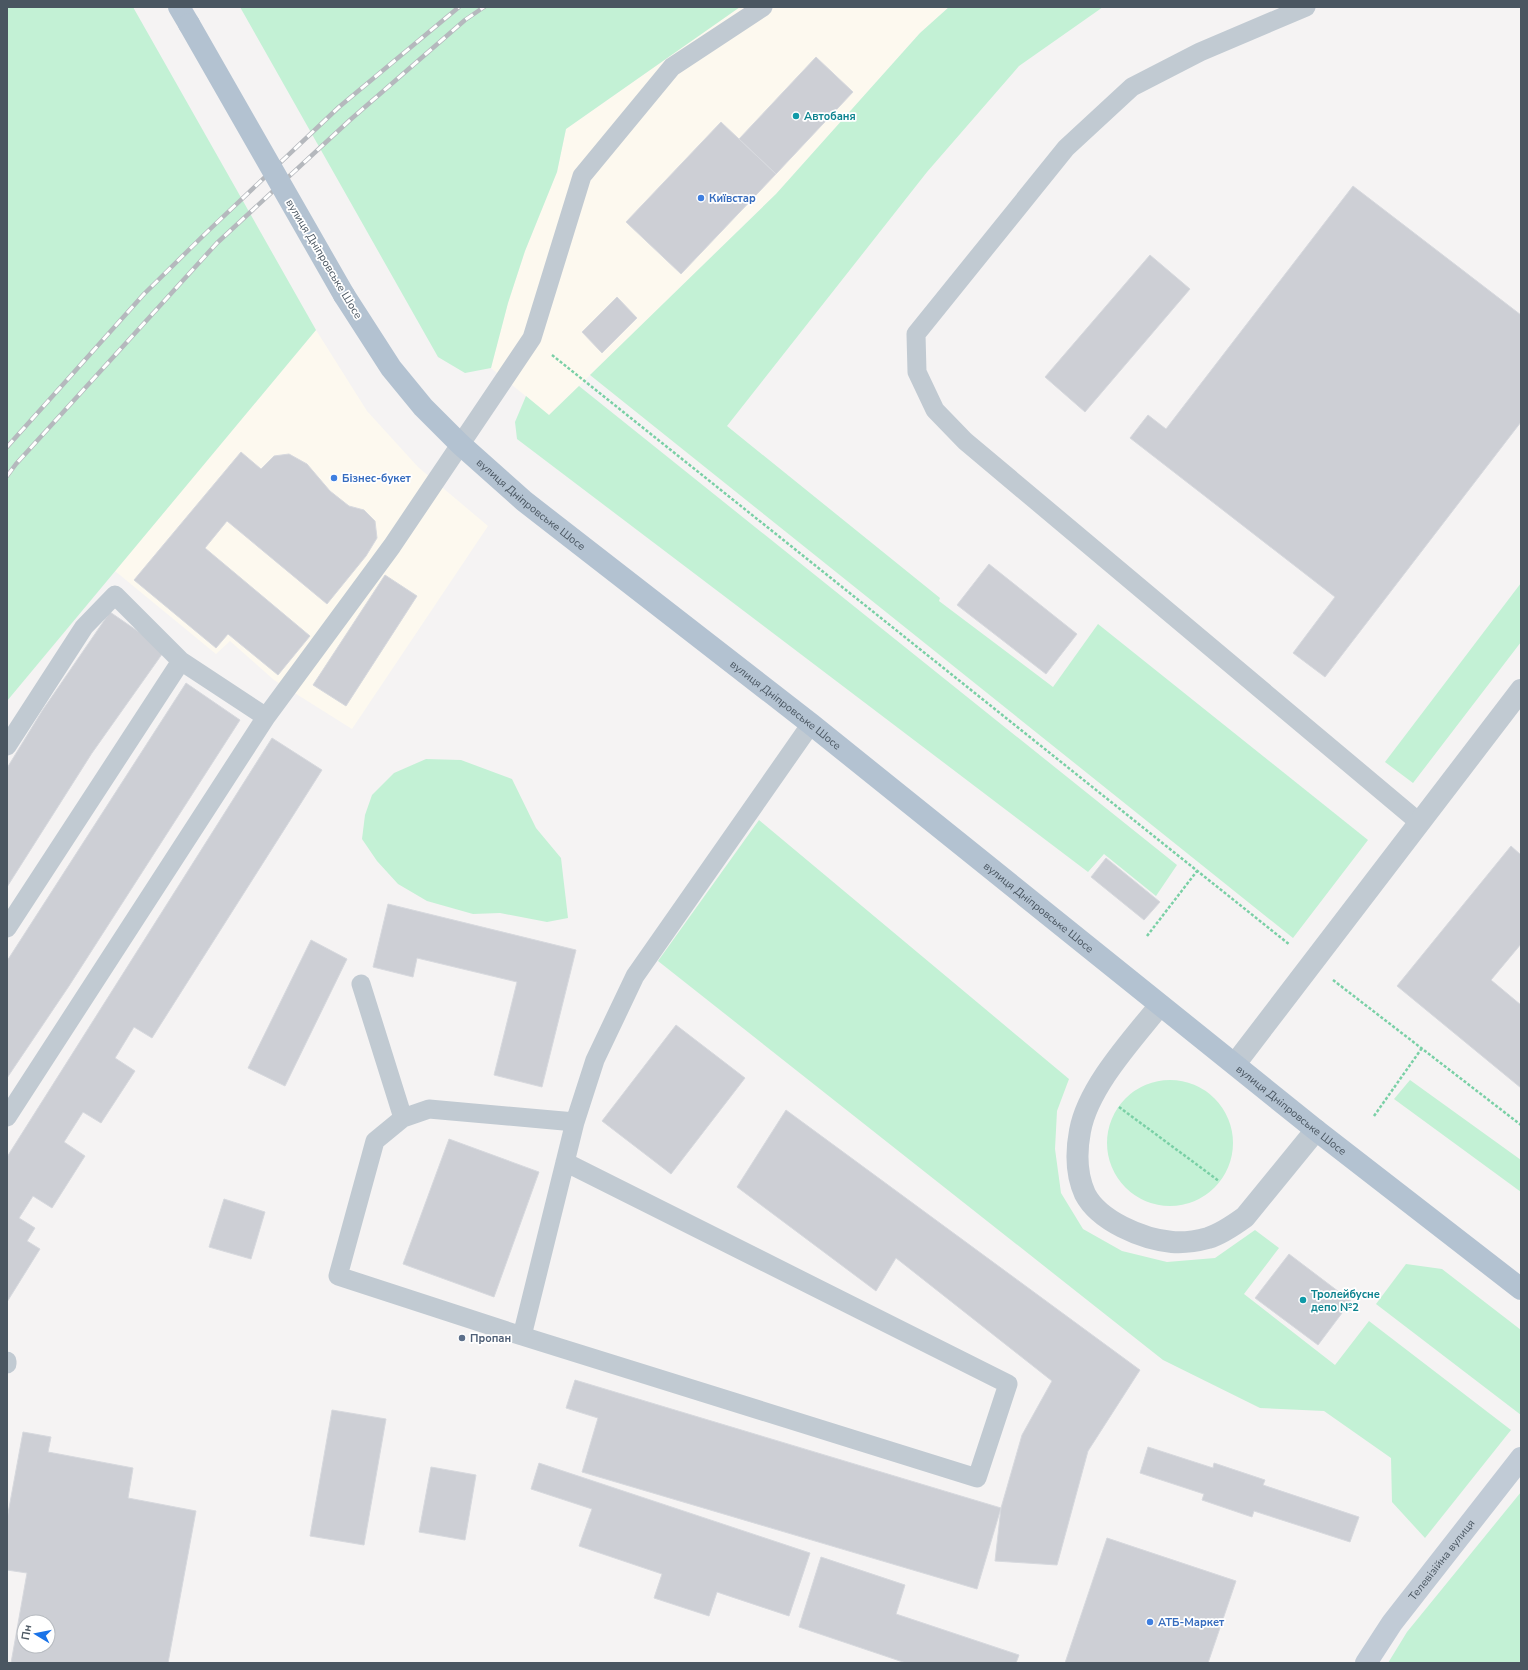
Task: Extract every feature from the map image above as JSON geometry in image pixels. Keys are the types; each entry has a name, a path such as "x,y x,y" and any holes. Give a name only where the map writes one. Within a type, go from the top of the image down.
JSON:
{"main road":[{"name":"вулиця Дніпровське Шосе","path":"184,16 344,295 392,368 423,407 460,444 524,501 811,724 1316,1130 1521,1289"}],"street":[{"path":"1235,1064 1521,690"},
{"path":"1160,1005 1113,1064 1085,1110 1077,1156 1079,1176 1086,1194 1101,1214 1116,1224 1148,1237 1172,1242 1191,1241 1209,1237 1231,1228 1245,1217 1316,1130"},
{"name":"Телевізійна вулиця","path":"1366,1663 1392,1623 1521,1458"}],"lane":[{"path":"7,1117 266,717 392,546 532,338 582,176 672,67 763,7"},
{"path":"1306,7 1200,52 1132,87 1066,148 916,334 917,372 935,410 965,441 1420,823"},
{"path":"7,746 84,627 115,595 181,661 266,717"},
{"path":"7,928 181,661"},
{"path":"522,1336 574,1122 595,1060 635,976 811,724"},
{"path":"361,984 403,1118"},
{"path":"565,1162 1008,1384 977,1478 522,1336 338,1276 375,1141 403,1118 429,1109 574,1122"}],"path":[{"path":"532,338 1312,963 1521,1125"},
{"path":"1148,936 1197,870"},
{"path":"1374,1116 1422,1048"},
{"path":"1118,1107 1219,1181"}],"shaded area":[{"path":"740,7 949,7 920,33 776,194 549,415 491,368 508,303 525,251 557,172 566,129"},
{"path":"316,330 367,411 418,467 488,526 352,729 274,680 230,641 216,654 115,571"}],"green space":[{"path":"7,7 133,7 316,330 7,701"},
{"path":"240,7 740,7 566,129 557,172 525,251 508,303 491,368 465,373 438,357"},
{"path":"949,7 1103,7 1019,66 927,172 727,426 940,598 939,601 1053,687 1098,624 1368,840 1293,938 590,375 776,194 920,33"},
{"path":"579,386 1177,865 1156,896 1104,854 1088,872 517,439 515,422 526,396 549,415"},
{"path":"1521,583 1521,642 1413,783 1385,762"},
{"path":"426,759 461,760 512,779 536,828 561,858 568,918 547,922 500,913 473,914 427,901 398,884 377,861 362,839 365,815 372,795 394,773"},
{"path":"759,820 1069,1079 1057,1111 1055,1149 1061,1193 1083,1229 1122,1251 1167,1262 1215,1258 1255,1230 1279,1248 1244,1294 1335,1365 1369,1321 1511,1430 1425,1538 1392,1502 1391,1458 1324,1411 1260,1408 1163,1360 658,961"},
{"path":"1170,1080 1194,1085 1205,1091 1218,1103 1228,1119 1233,1143 1228,1167 1222,1178 1210,1191 1194,1201 1170,1206 1146,1201 1135,1195 1122,1183 1112,1167 1107,1143 1112,1119 1118,1108 1130,1095 1146,1085"},
{"path":"1410,1080 1521,1160 1521,1192 1394,1099"},
{"path":"1406,1264 1442,1269 1521,1330 1521,1415 1376,1304"},
{"path":"1521,1492 1521,1663 1388,1663 1407,1632"}],"building":[{"name":"Автобаня","path":"816,57 853,92 776,174 739,139"},
{"name":"Київстар","path":"721,122 776,174 681,274 626,222"},
{"path":"1353,186 1521,315 1521,422 1325,677 1293,653 1335,597 1130,438 1148,415 1166,429"},
{"path":"1150,255 1190,289 1085,412 1045,377"},
{"path":"617,297 637,318 602,353 582,332"},
{"path":"241,452 261,469 274,456 289,454 307,464 330,491 349,506 364,510 375,521 377,538 366,556 327,604 227,521 205,548 310,636 278,675 228,634 216,648 134,580"},
{"path":"989,564 1077,634 1046,674 957,605"},
{"path":"385,575 417,596 346,706 313,685"},
{"path":"110,612 165,650 92,753 7,887 7,768 42,711"},
{"path":"186,683 240,720 69,986 7,1078 7,961"},
{"path":"272,738 322,770 152,1038 134,1027 115,1058 135,1071 101,1123 83,1112 64,1142 85,1156 52,1208 33,1196 19,1218 35,1228 27,1241 40,1249 7,1302 7,1157"},
{"path":"1511,846 1521,855 1521,944 1491,980 1521,1005 1521,1088 1397,986"},
{"path":"1106,858 1160,902 1144,920 1091,877"},
{"path":"388,904 576,950 542,1087 494,1075 517,982 417,958 413,977 373,967"},
{"path":"311,940 347,959 285,1086 248,1068"},
{"path":"676,1025 745,1078 671,1174 602,1121"},
{"path":"786,1110 1140,1370 1088,1451 1057,1565 995,1561 1001,1508 1022,1435 1052,1381 896,1258 876,1291 737,1187"},
{"path":"449,1139 539,1172 494,1297 403,1264"},
{"path":"224,1199 265,1212 251,1259 209,1247"},
{"name":"Тролейбусне депо №2","path":"1289,1254 1351,1301 1318,1345 1255,1298"},
{"path":"575,1380 1001,1508 977,1589 582,1472 598,1418 566,1408"},
{"path":"332,1410 386,1419 364,1545 310,1536"},
{"path":"23,1432 51,1437 48,1452 133,1468 128,1498 196,1511 168,1663 11,1663 16,1635 16,1654 56,1654 56,1614 20,1614 27,1573 7,1570 7,1519"},
{"path":"1148,1447 1213,1468 1214,1463 1265,1480 1263,1485 1359,1517 1350,1542 1254,1511 1252,1517 1202,1500 1204,1494 1140,1473"},
{"path":"539,1463 810,1553 789,1616 717,1592 709,1616 654,1598 662,1574 579,1546 592,1509 531,1489"},
{"path":"431,1467 476,1475 465,1540 419,1532"},
{"name":"АТБ-Маркет","path":"1107,1538 1236,1581 1208,1663 1065,1663"},
{"path":"821,1557 905,1585 896,1614 1019,1655 1016,1663 906,1663 799,1627"}],"railway":[{"path":"7,447 144,294 207,232 339,107 459,7"},
{"path":"7,476 16,464 217,243 350,120 465,20 484,7"}],"place":[{"name":"Автобаня","path":"796,116"},
{"name":"Київстар","path":"701,198"},
{"name":"Бізнес-букет","path":"334,478"},
{"name":"Тролейбусне депо №2","path":"1303,1300"},
{"name":"Пропан","path":"462,1338"},
{"name":"АТБ-Маркет","path":"1150,1622"}]}
